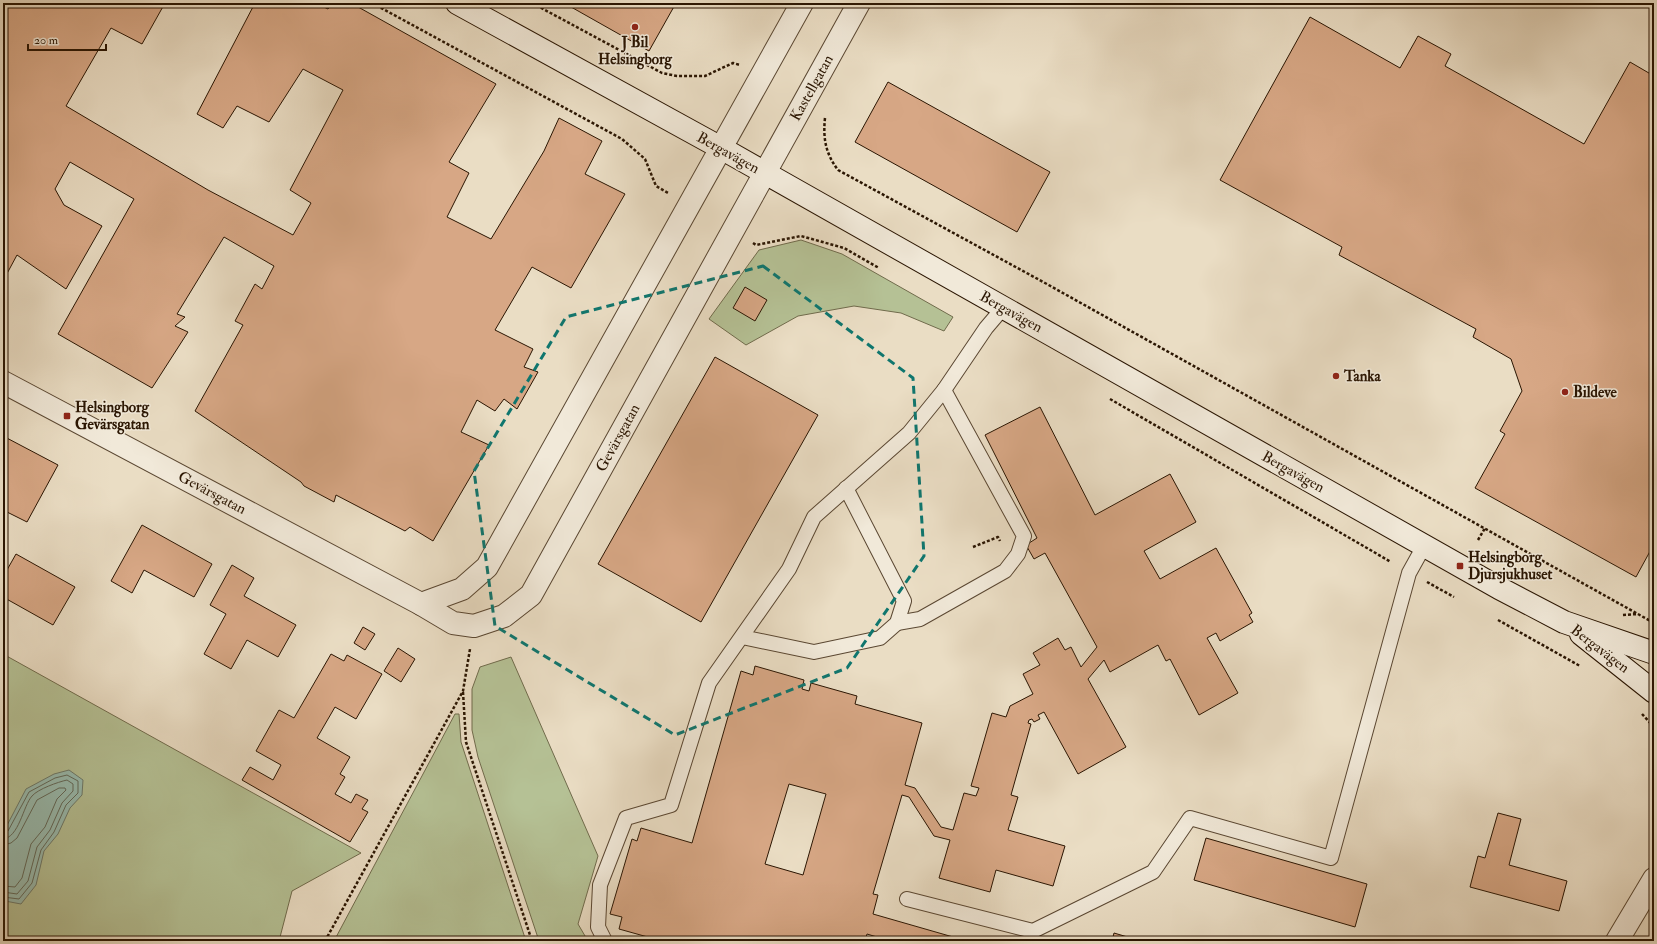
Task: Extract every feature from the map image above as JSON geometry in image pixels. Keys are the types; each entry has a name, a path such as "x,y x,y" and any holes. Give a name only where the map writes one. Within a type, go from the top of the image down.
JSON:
{"street":[{"name":"Bergavägen","path":"457,3 721,148 1424,546 1564,622 1622,665 1654,692"},
{"path":"422,604 462,589 487,567 802,3"},
{"name":"Kastellgatan","path":"765,173 859,3"},
{"name":"Gevärsgatan","path":"3,382 422,604 453,623 474,626 504,616 531,595 765,173"},
{"name":"Bergavägen","path":"1564,622 1654,653"},
{"path":"1617,941 1651,889"}],"lane":[{"path":"605,941 598,927 600,885 626,818 671,805 709,682 789,568 814,517 909,433 944,390 986,328 1003,308"},
{"path":"896,623 920,619 1005,571 1018,554 1024,536 944,390"},
{"path":"742,637 814,652 880,638 896,623 904,601 846,488"},
{"path":"907,899 1032,936 1153,872 1190,818 1331,858 1409,573 1424,546"}],"path":[{"path":"372,3 622,139 645,159 656,186 689,205"},
{"path":"532,3 662,73 677,76 705,76 734,62 762,75"},
{"path":"806,98 826,109 823,136 830,159 838,170 1654,623"},
{"path":"733,230 756,245 801,236 844,248 884,271"},
{"path":"1109,398 1409,573 1454,597"},
{"path":"1478,540 1485,528"},
{"path":"973,547 998,537"},
{"path":"1498,620 1584,669"},
{"path":"474,626 463,692 466,742 532,941"},
{"path":"325,941 463,692"}],"highlighted area":[{"path":"763,266 913,378 924,556 847,668 675,735 495,626 474,471 566,317"}],"green space":[{"path":"801,240 842,254 953,317 944,331 901,313 854,306 798,316 746,345 709,319 759,250"},
{"path":"3,654 361,853 292,891 279,941 3,941"},
{"path":"511,657 598,856 578,924 588,941 539,941 478,757 472,730 472,689 480,667"},
{"path":"455,714 459,714 461,742 526,941 334,941"}],"water":[{"path":"69,770 83,780 82,795 70,808 58,834 44,851 36,885 21,904 5,901 3,900 3,833 26,789 54,774"}],"building":[{"path":"3,3 165,3 142,44 111,28 66,106 208,190 293,235 311,203 290,190 343,90 303,69 269,122 237,106 223,128 197,114 255,3 316,3 328,9 332,3 351,3 496,84 449,162 469,173 447,217 491,239 544,151 559,118 602,141 585,174 625,194 571,288 532,267 495,330 533,349 524,367 538,372 517,409 504,399 495,411 477,400 461,432 489,445 433,541 410,527 405,531 336,495 334,502 304,486 301,482 195,411 243,325 235,321 255,284 262,289 274,266 224,237 177,314 185,317 175,326 188,332 152,388 58,334 134,199 70,162 55,189 64,205 102,226 66,289 17,255 3,281"},
{"name":"J Bil Helsingborg","path":"564,3 676,3 649,51"},
{"path":"1310,17 1400,68 1418,36 1451,54 1445,66 1584,144 1630,62 1654,76 1654,544 1636,577 1475,488 1505,434 1500,431 1522,391 1511,359 1473,337 1476,329 1339,255 1342,247 1220,180"},
{"path":"888,82 1050,172 1017,232 855,142"},
{"path":"745,287 767,300 755,321 733,308"},
{"path":"715,357 818,415 701,622 598,564"},
{"path":"1040,407 1095,515 1170,474 1196,522 1144,551 1160,579 1216,548 1252,613 1249,615 1253,622 1220,641 1216,633 1207,638 1238,693 1199,715 1170,659 1166,661 1158,645 1110,672 1104,660 1088,679 1126,747 1078,774 1044,712 1038,715 1040,719 1034,722 1032,719 1029,720 1028,723 1031,724 1011,795 1018,797 1008,830 1065,846 1053,886 996,870 990,892 939,878 950,840 934,836 909,797 902,795 873,894 878,895 873,914 967,941 890,941 867,934 865,941 662,941 619,929 622,917 610,914 632,839 637,841 641,828 692,843 741,671 753,675 755,666 804,680 802,689 809,691 811,683 857,696 855,704 922,723 905,785 915,788 941,827 953,830 964,793 976,796 979,788 971,786 992,713 1006,717 1010,706 1033,694 1023,674 1040,665 1033,653 1058,638 1065,650 1071,647 1081,667 1097,647 1045,553 1034,559 1026,545 1037,538 985,435","holes":["789,784 826,794 803,875 765,864"]},
{"path":"3,436 58,465 27,522 3,510"},
{"path":"142,525 212,564 194,597 144,570 132,593 111,581"},
{"path":"16,554 75,587 53,625 3,597 3,577"},
{"path":"232,565 254,578 244,596 296,625 278,657 247,640 231,669 204,654 226,614 210,605"},
{"path":"363,627 375,634 365,650 354,643"},
{"path":"398,648 415,659 401,682 384,671"},
{"path":"331,654 344,661 347,655 382,674 356,719 335,707 317,738 350,757 340,774 345,777 335,794 351,803 356,794 368,800 362,809 368,812 350,842 242,780 250,767 273,780 281,765 256,751 279,710 294,718"},
{"path":"1498,813 1521,819 1509,865 1567,881 1559,911 1470,887 1478,856 1485,858"},
{"path":"1206,838 1367,884 1355,927 1194,880"},
{"path":"1114,933 1141,941 1112,941"}],"place":[{"name":"J Bil Helsingborg","path":"635,27"},
{"name":"Tanka","path":"1336,376"},
{"name":"Bildeve","path":"1565,392"},
{"name":"Helsingborg Gevärsgatan","path":"67,416"},
{"name":"Helsingborg Djursjukhuset","path":"1460,566"}]}
